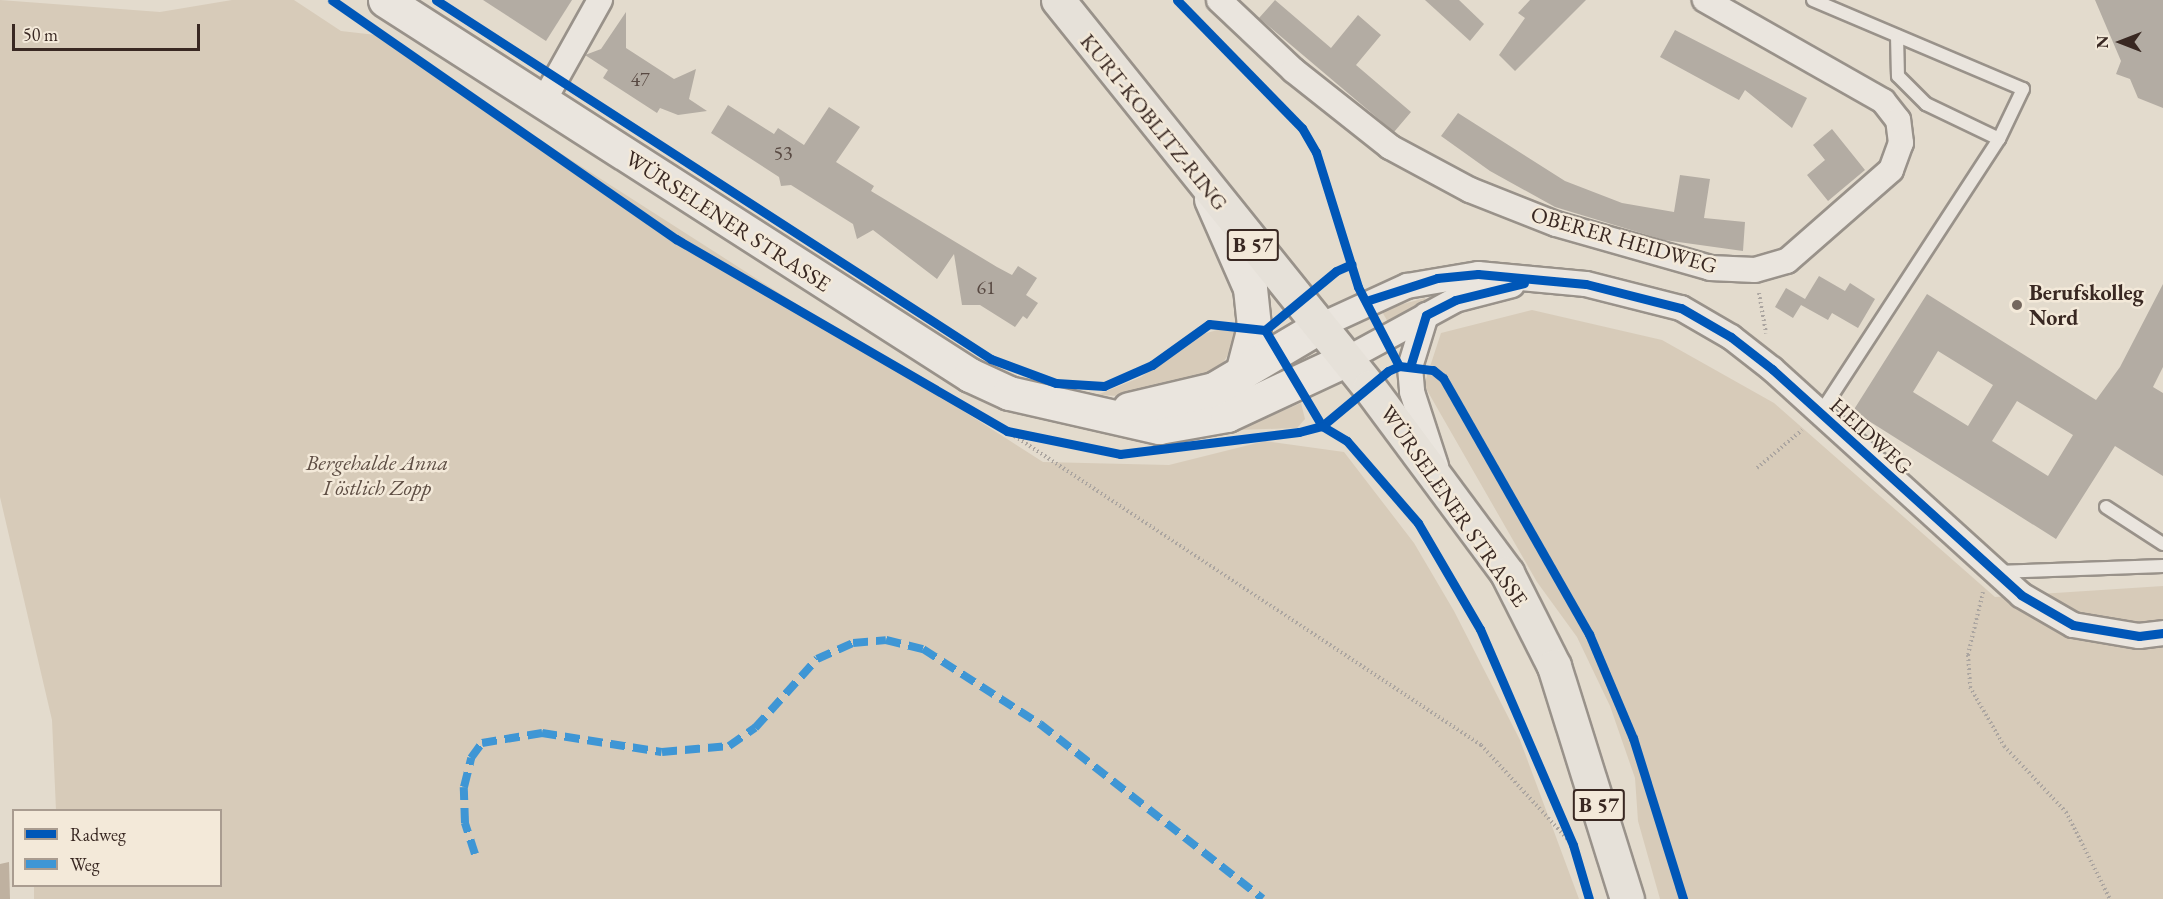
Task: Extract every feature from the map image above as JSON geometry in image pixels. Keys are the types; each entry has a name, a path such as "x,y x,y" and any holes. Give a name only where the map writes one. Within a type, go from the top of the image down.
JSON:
{"main road":[{"name":"WÜRSELENER STRASSE","path":"385,0 970,375 1047,405 1129,424 1191,424 1260,403 1347,359"},
{"name":"KURT-KOBLITZ-RING","path":"1058,0 1207,189 1320,326"},
{"path":"1207,189 1250,288 1254,327 1242,373"},
{"name":"WÜRSELENER STRASSE","path":"1085,412 1184,400 1242,373 1320,326 1442,483 1507,573 1554,666 1627,899"}],"street":[{"path":"543,102 600,0"},
{"name":"OBERER HEIDWEG","path":"1219,0 1293,70 1390,147 1470,190 1556,224 1688,261 1755,270 1787,261 1891,170 1901,142 1898,120 1883,101 1705,0"},
{"name":"HEIDWEG","path":"1320,326 1366,301 1437,278 1544,279 1681,308 1731,337 1772,369 1819,416 1993,573 2073,625 2139,636 2163,633"},
{"name":"HEIDWEG","path":"1347,359 1426,315 1482,291 1544,279"},
{"path":"1426,315 1410,367 1412,392 1442,483"}],"lane":[{"path":"1813,0 1839,5 1897,36 2023,89 2000,139 1819,416"},
{"path":"1897,36 1898,76 1926,104 2000,139"},
{"path":"2106,507 2163,544"},
{"path":"1993,573 2163,566"}],"path":[{"path":"1755,270 1772,369"},
{"path":"1757,468 1819,416"},
{"path":"1007,431 1481,745 1573,845"},
{"path":"1993,573 1973,625 1970,687 2004,746 2066,812 2110,899"}],"green space":[{"name":"Bergehalde Anna I östlich Zopp","path":"0,0 160,12 232,0 294,0 341,31 376,35 1043,462 1169,465 1265,441 1344,452 1414,543 1454,611 1520,740 1579,899 34,899 34,887 222,887 222,809 56,809 52,720 0,497"},
{"path":"1425,298 1427,303 1388,322 1381,310"},
{"path":"1532,310 1662,340 1774,403 1995,597 2163,586 2163,899 1660,899 1638,821 1635,778 1610,706 1577,637 1537,582 1424,385 1441,333"},
{"path":"1225,328 1242,331 1216,375 1140,397 1097,395 1141,377 1199,335"},
{"path":"1301,403 1305,419 1297,428 1237,430"}],"shaded area":[{"path":"9,862 10,899 0,899 0,864"}],"building":[{"path":"483,0 572,0 546,41"},
{"path":"1275,0 1331,48 1358,15 1381,35 1356,65 1411,112 1394,132 1259,18"},
{"path":"1425,0 1459,0 1484,24 1470,41"},
{"path":"1530,0 1586,0 1515,71 1499,55 1525,18 1518,13"},
{"path":"2095,0 2163,0 2163,108 2138,98 2130,79 2116,74 2121,61"},
{"path":"626,12 626,48 674,79 696,69 689,99 707,111 678,115 660,108 657,113 603,78 608,70 585,55 601,49"},
{"path":"1675,30 1807,98 1792,128 1745,90 1739,100 1660,57"},
{"path":"728,105 774,134 778,128 804,145 829,107 860,127 836,162 874,186 871,191 997,267 1012,275 1018,266 1037,278 1026,295 1038,303 1027,319 1023,316 1015,327 980,305 962,305 954,254 937,279 873,230 857,239 853,224 791,185 781,186 779,177 711,133"},
{"path":"1458,113 1565,181 1622,203 1674,212 1680,175 1710,179 1704,218 1745,222 1743,251 1664,240 1555,207 1490,171 1441,136"},
{"path":"1832,129 1865,170 1828,201 1807,175 1825,160 1813,145"},
{"path":"1819,276 1845,291 1850,283 1875,299 1858,328 1832,313 1828,320 1801,305 1793,318 1775,307 1786,288 1805,299"},
{"path":"2163,284 2163,367 2153,387 2163,393 2163,476 2115,446 2056,539 1853,411 1927,294 2096,400 2120,367","holes":["1938,351 1993,385 1968,426 1913,392","2017,401 2073,435 2048,476 1992,441"]}],"marked path":[{"path":"475,854 465,823 464,787 471,758 482,743 542,733 662,752 729,746 755,728 817,659 853,643 886,640 923,649 1040,724 1263,899"}],"cycle path":[{"path":"332,0 676,239 1007,431 1120,454 1299,432 1322,426 1388,371 1399,366 1433,370 1443,378 1589,634 1633,738 1683,899"},
{"path":"436,0 991,359 1056,383 1104,386 1152,365 1209,324 1265,330 1322,426 1347,441 1418,523 1480,629 1573,845 1589,899"},
{"path":"1177,0 1302,128 1316,152 1358,287 1399,366"},
{"path":"1265,330 1336,271 1352,264"},
{"path":"1366,301 1437,278 1478,274 1586,284 1681,308 1731,337 1772,369 2021,595 2073,625 2139,636 2163,633"},
{"path":"1410,367 1426,315 1455,300 1524,283"}],"place":[{"name":"Berufskolleg Nord","path":"2017,305"}]}
